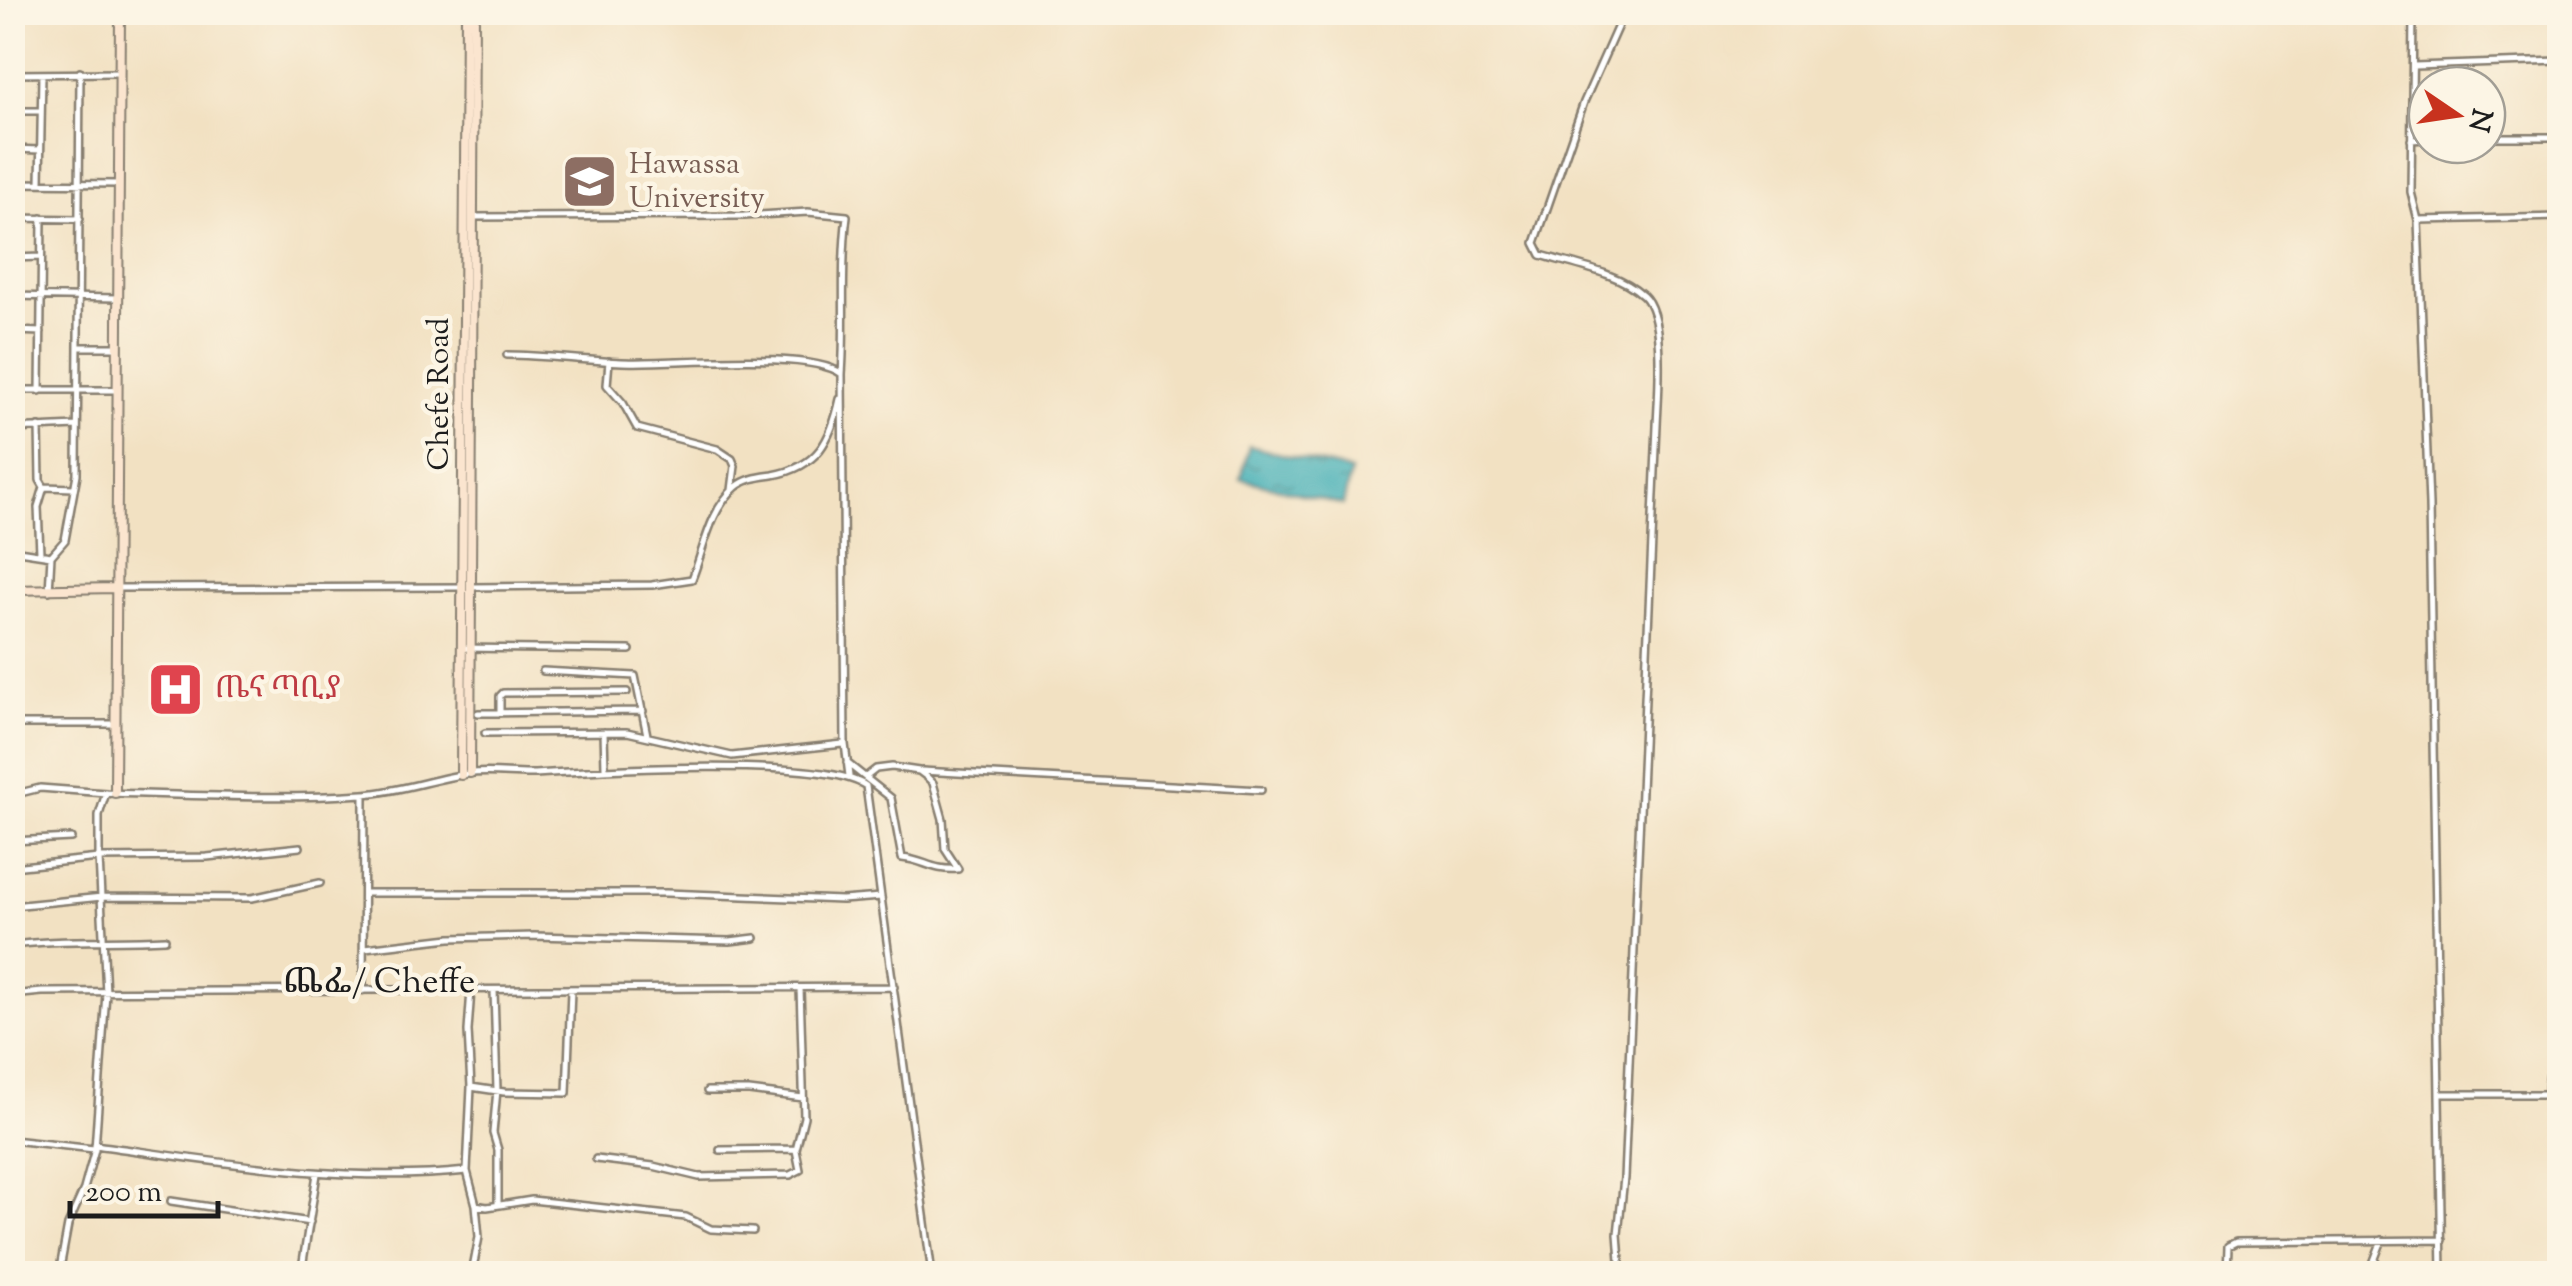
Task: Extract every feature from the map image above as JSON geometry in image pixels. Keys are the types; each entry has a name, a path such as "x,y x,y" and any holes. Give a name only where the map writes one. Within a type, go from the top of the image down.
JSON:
{"street":[{"path":"59,1274 68,1224 84,1189 95,1147 106,993 99,858 100,814 110,793 114,724 120,12"},
{"name":"Chefe Road","path":"465,774 466,12"},
{"name":"Chefe Road","path":"466,587 474,12"},
{"path":"1620,1274 1618,1234 1624,1178 1656,444 1656,334 1652,308 1641,292 1620,280 1541,254 1535,243 1584,102 1624,12"},
{"path":"2412,12 2414,65"},
{"path":"2443,65 2560,61"},
{"path":"49,591 51,556 65,540 74,488 80,72"},
{"path":"12,74 120,73"},
{"path":"40,184 42,74"},
{"path":"12,111 41,111"},
{"path":"2507,137 2560,136"},
{"path":"12,149 40,150"},
{"path":"2410,165 2411,192 2418,220 2429,504 2442,1274"},
{"path":"12,183 119,184"},
{"path":"473,216 744,216 808,212 847,216 842,264 846,328 842,391 844,744 849,776"},
{"path":"2418,220 2560,217"},
{"path":"12,218 80,220"},
{"path":"40,391 42,218"},
{"path":"12,258 42,257"},
{"path":"12,296 117,298"},
{"path":"12,402 14,331 41,332"},
{"path":"78,346 116,347"},
{"path":"507,354 609,361 699,359 823,364 842,374"},
{"path":"12,590 652,585 692,579 703,543 732,490 735,466 726,453 637,428 623,403 606,386 609,361"},
{"path":"13,390 116,390"},
{"path":"732,490 754,477 792,471 808,463 828,439 842,391"},
{"path":"12,428 77,426"},
{"path":"39,428 40,480 44,487 38,507 40,554"},
{"path":"44,487 74,488"},
{"path":"12,550 51,556"},
{"path":"466,648 630,650"},
{"path":"543,671 636,676 647,734"},
{"path":"500,713 500,696 504,693 627,692"},
{"path":"478,713 644,711"},
{"path":"12,724 114,724"},
{"path":"604,732 605,768"},
{"path":"485,733 647,734 732,756 844,744"},
{"path":"846,762 891,798 902,858 922,860 932,868 958,869 945,850 943,819 933,783 919,771"},
{"path":"866,776 892,767 1261,790"},
{"path":"12,794 40,788 211,796 364,794 465,774 605,768 849,776 866,786 868,792 932,1274"},
{"path":"364,794 364,992"},
{"path":"12,842 71,838"},
{"path":"12,867 99,858 207,857 300,847"},
{"path":"12,906 102,898 252,898 320,883"},
{"path":"365,893 666,893 842,900 882,897"},
{"path":"365,948 450,938 730,941 755,938"},
{"path":"12,945 58,940 104,943 165,939"},
{"path":"12,996 42,992 894,987"},
{"path":"596,1159 699,1177 790,1175 800,1170 796,1149 799,1128 804,1124 800,988"},
{"path":"472,990 467,1170 476,1205 478,1237 472,1274"},
{"path":"494,990 497,1090 493,1133 498,1150 498,1203"},
{"path":"471,1087 567,1093 571,990"},
{"path":"2560,1050 2552,1060 2549,1094 2560,1176"},
{"path":"706,1091 748,1091 803,1098"},
{"path":"2438,1094 2549,1094"},
{"path":"13,1141 316,1174 432,1175 467,1170"},
{"path":"720,1150 796,1149"},
{"path":"300,1274 316,1174"},
{"path":"476,1205 532,1200 565,1203 686,1217 711,1229 753,1231"},
{"path":"171,1201 310,1222"},
{"path":"2370,1274 2382,1240"},
{"path":"2226,1274 2230,1243 2442,1240"}],"water":[{"path":"1249,446 1351,471 1343,505 1241,479"}],"place":[{"name":"Hawassa University","path":"590,182"},
{"name":"ጤና ጣቢያ","path":"176,689"}],"district":[{"name":"ጨፌ/ Cheffe","path":"379,983"}]}
